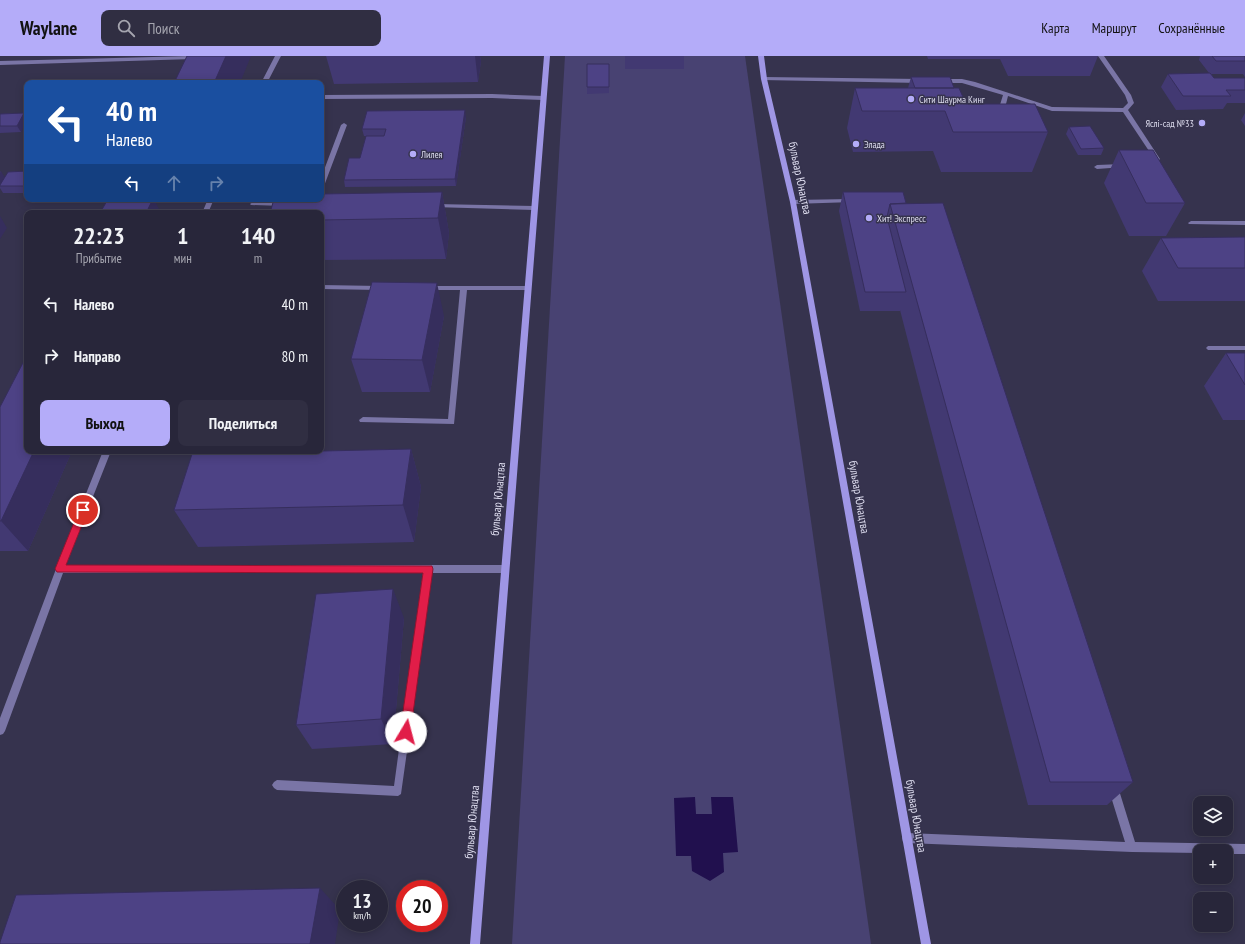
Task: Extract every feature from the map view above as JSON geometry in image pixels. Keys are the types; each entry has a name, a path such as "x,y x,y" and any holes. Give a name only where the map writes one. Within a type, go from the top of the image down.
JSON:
{"street":[{"name":"бульвар Юнацтва","path":"475,944 546,56"},
{"name":"бульвар Юнацтва","path":"761,56 764,79 793,202 926,944"}],"lane":[{"path":"266,80 278,56"},
{"path":"1101,56 1128,95 1131,103 1125,110"},
{"path":"0,63 191,58"},
{"path":"764,79 930,81"},
{"path":"938,81 975,84 1052,109 1125,110"},
{"path":"1006,94 1002,108 1010,120"},
{"path":"324,97 492,96 543,98"},
{"path":"1125,110 1160,164 1152,164"},
{"path":"324,178 344,125"},
{"path":"1097,167 1128,166"},
{"path":"793,202 856,201"},
{"path":"253,204 291,204"},
{"path":"429,206 534,208"},
{"path":"1191,223 1245,223"},
{"path":"324,287 384,288"},
{"path":"424,288 528,288"},
{"path":"363,420 451,422 464,288"},
{"path":"1210,348 1245,348"},
{"path":"0,731 60,569 106,454"},
{"path":"60,569 505,569"},
{"path":"277,784 398,791 428,569"},
{"path":"1111,779 1132,847"},
{"path":"907,838 1132,847 1245,849"}],"shaded area":[{"path":"565,56 745,56 871,944 512,944"},
{"path":"695,797 696,814 712,814 711,797 733,797 738,852 723,853 724,872 710,881 692,871 691,856 676,856 674,798"}],"building":[{"path":"187,56 226,56 215,80 175,80"},
{"path":"1212,56 1245,56 1245,61 1216,61"},
{"path":"587,64 609,64 609,87 587,87"},
{"path":"1210,73 1214,78 1245,78 1245,90 1226,90 1231,96 1183,96 1168,74"},
{"path":"911,77 950,77 954,88 915,88"},
{"path":"855,88 959,88 966,104 1035,104 1048,132 953,132 945,111 862,111"},
{"name":"Лилея","path":"465,110 455,179 344,180 349,158 360,158 366,136 384,136 386,129 362,129 367,111"},
{"path":"24,113 17,126 0,126 0,114"},
{"path":"1090,126 1104,148 1081,149 1069,127"},
{"path":"1119,150 1153,150 1185,203 1146,203"},
{"path":"24,171 24,186 0,186 8,172"},
{"path":"442,192 438,218 324,220 324,210 271,210 273,202 324,202 324,194"},
{"path":"843,192 903,192 906,203 890,204 887,217 906,292 865,292"},
{"path":"106,202 152,202 148,210 102,210"},
{"path":"943,203 1133,782 1050,782 890,204"},
{"path":"1245,237 1245,268 1178,268 1161,238"},
{"path":"372,282 437,283 422,360 351,359"},
{"path":"1226,353 1245,353 1245,385"},
{"path":"24,361 24,454 33,454 1,521 0,521 0,407"},
{"path":"411,449 403,505 174,510 192,454 324,454 324,451"},
{"path":"393,589 381,719 296,725 316,594"},
{"path":"320,888 310,944 0,944 16,895"}],"place":[{"name":"Сити Шаурма Кинг","path":"911,99"},
{"name":"Яслі-сад №33","path":"1202,123"},
{"name":"Элада","path":"856,144"},
{"name":"Лилея","path":"413,154"},
{"name":"Хит! Экспресс","path":"869,218"}],"route":[{"path":"83,510 60,569 428,569 406,732"}]}
